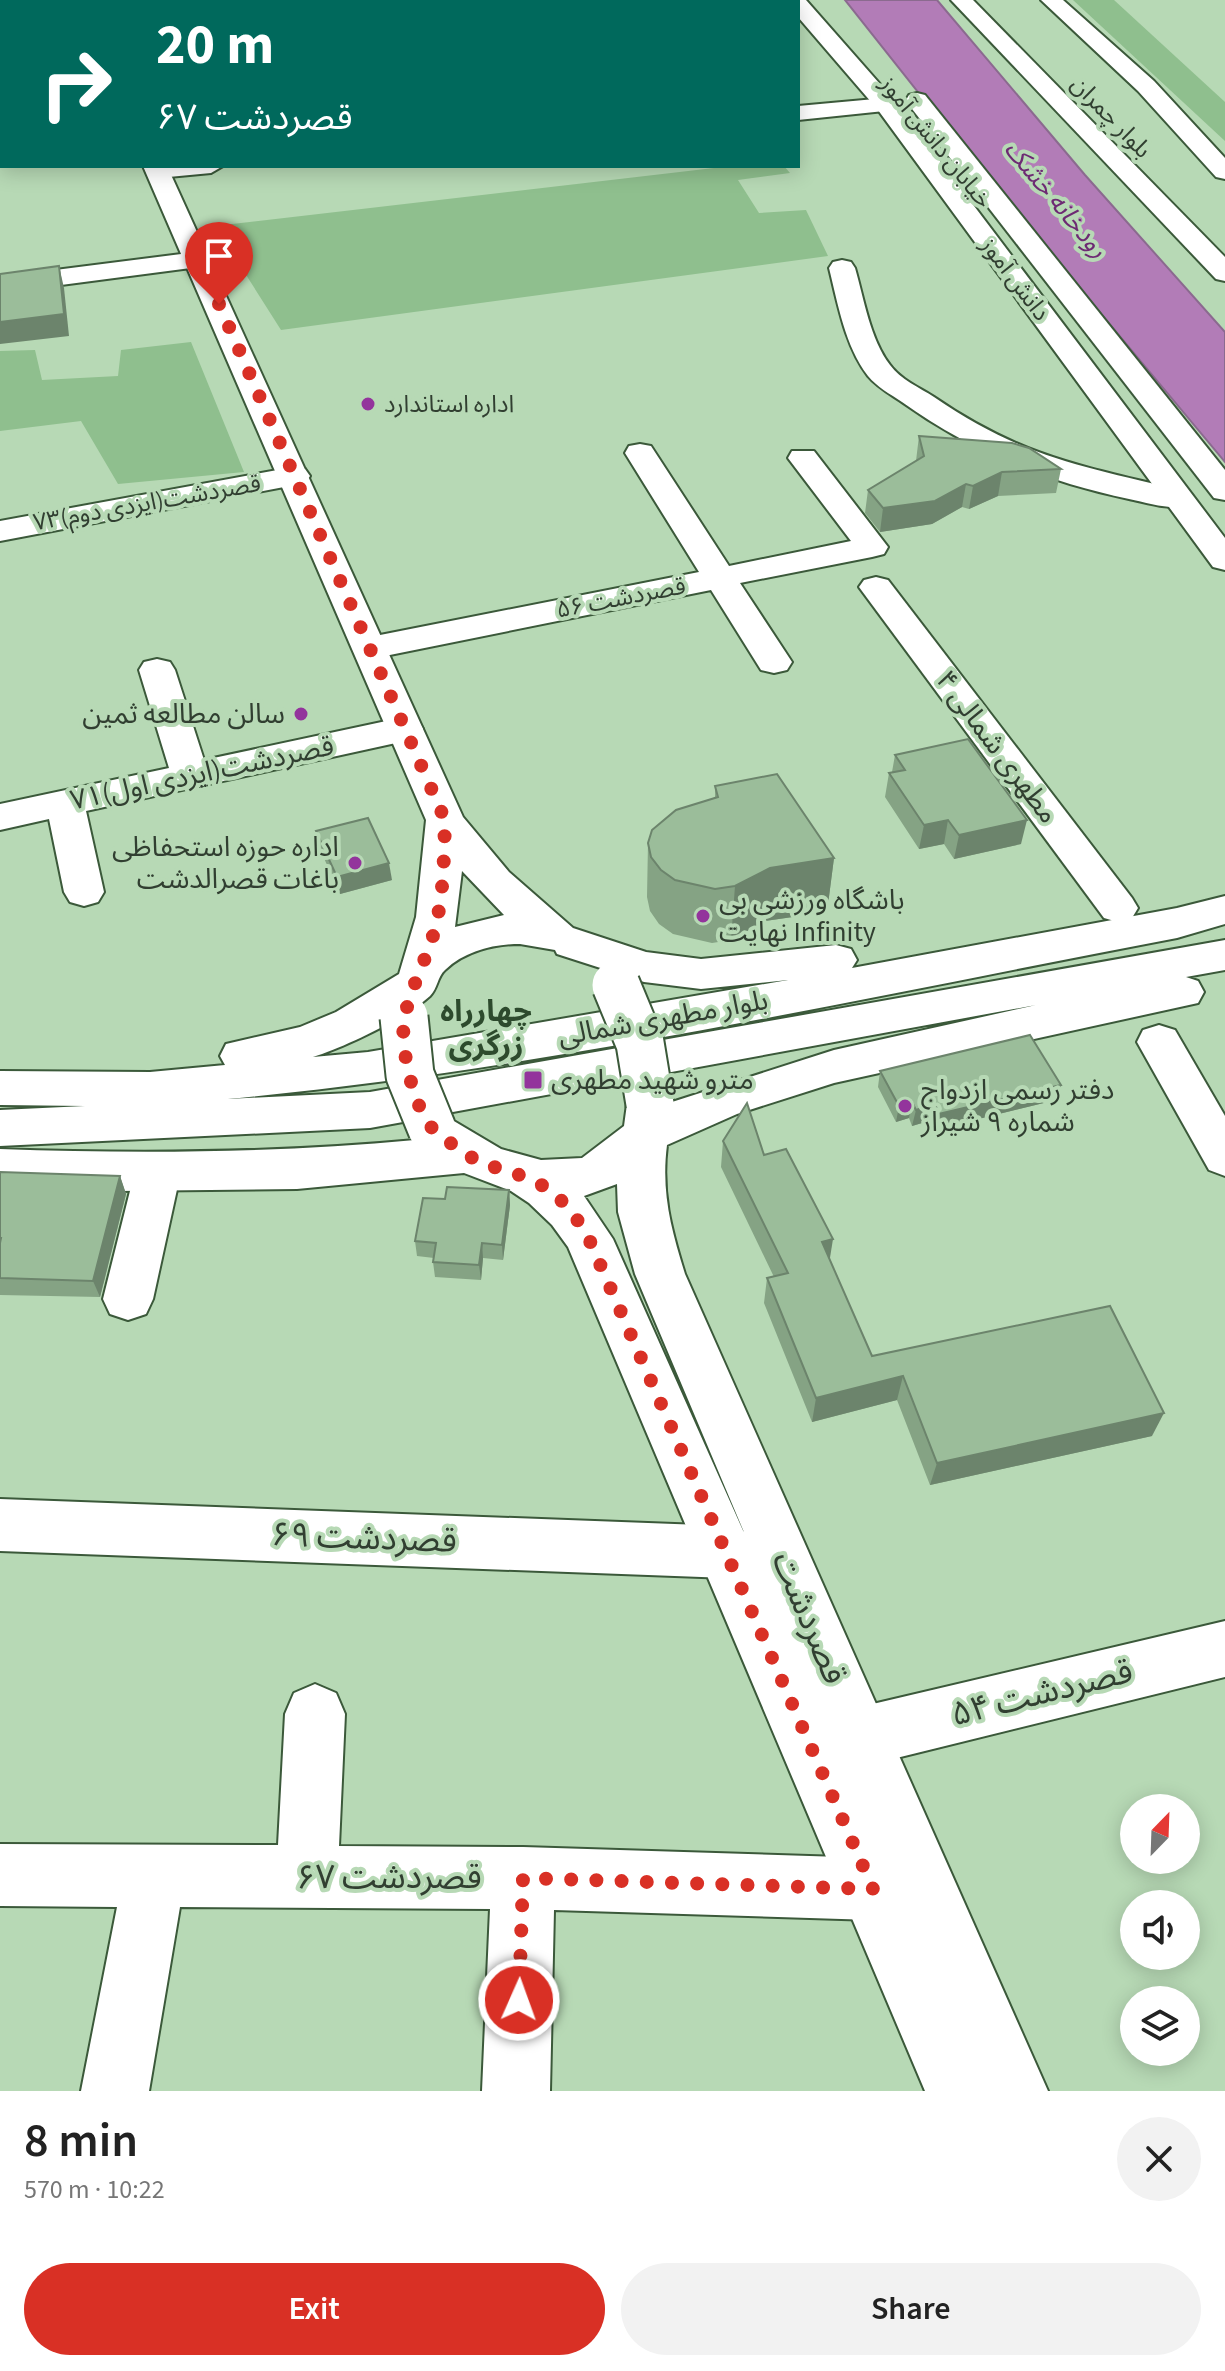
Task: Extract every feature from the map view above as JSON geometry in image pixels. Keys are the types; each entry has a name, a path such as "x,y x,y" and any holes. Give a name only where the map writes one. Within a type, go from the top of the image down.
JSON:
{"main road":[{"name":"خیابان دانش آموز","path":"824,0 1225,513"},
{"path":"961,0 1084,123 1225,273"},
{"name":"بلوار چمران","path":"1051,0 1146,86 1225,172"},
{"name":"دانش آموز","path":"800,7 886,105 1225,560"},
{"name":"خیابان دانش آموز","path":"900,80 1010,214 1225,491"},
{"path":"800,113 886,105"},
{"path":"157,168 445,820 472,860 512,902 589,954 616,985 632,1015 647,1063 647,1120 617,1162 586,1177 526,1177 500,1172 450,1142 419,1106 408,1067 415,988 435,927 443,875 445,820"},
{"path":"0,285 197,260"},
{"path":"842,268 854,314 880,371 937,414 986,445 1020,461 1109,487 1177,499"},
{"path":"640,453 774,662"},
{"name":"۵۶ قصردشت","path":"370,648 872,547 803,458"},
{"name":"۷۳قصردشت(ایزدی دوم)","path":"0,531 294,476"},
{"name":"۴ مطهری شمالی","path":"876,587 1118,908"},
{"path":"157,670 190,775"},
{"name":"۷۱قصردشت(ایزدی اول)","path":"0,817 405,729"},
{"path":"65,802 84,892"},
{"path":"0,1059 126,1064 232,1058 308,1042 351,1023 415,988 446,946 482,932 521,926 644,967 701,974 825,962 1118,908 1225,895"},
{"name":"بلوار مطهرى شمالى","path":"0,1088 150,1089 368,1069 717,1009 1162,926 1225,910"},
{"name":"بلوار مطهرى شمالى","path":"0,1128 370,1110 1225,955"},
{"path":"647,1120 719,1103 865,1059 1225,983"},
{"path":"1159,1042 1225,1157"},
{"name":"قصردشت","path":"647,1120 640,1176 642,1212 660,1274 1014,2091"},
{"path":"0,1168 297,1170 450,1142"},
{"path":"128,1299 158,1171"},
{"name":"قصردشت","path":"526,1177 553,1193 574,1213 589,1239 728,1552 959,2091"},
{"name":"۶۹ قصردشت","path":"0,1525 728,1552"},
{"name":"۵۴ قصردشت","path":"860,1737 1225,1649"},
{"path":"307,1876 315,1714"},
{"name":"۶۷ قصردشت","path":"0,1875 523,1878 873,1889"},
{"path":"115,2091 154,1876"},
{"path":"516,2091 523,1878"}],"green space":[{"path":"1073,0 1114,0 1225,102 1225,141"},
{"path":"714,168 786,168 790,173 738,180 759,213 806,210 828,256 281,330 215,226"},
{"path":"191,342 244,472 118,484 81,421 0,431 0,351 35,350 42,380 118,376 121,350"}],"water":[{"name":"رودخانه خشک","path":"845,0 937,0 1085,175 1225,332 1225,462 964,150"}],"building":[{"path":"59,266 64,314 0,322 0,274"},
{"path":"919,436 1012,443 1029,448 1061,469 1002,472 973,486 966,484 935,501 883,508 868,490 924,456"},
{"path":"968,739 1027,820 959,835 948,820 924,825 889,773 905,770 895,755"},
{"path":"777,774 834,858 770,868 735,886 715,889 675,880 661,870 651,857 648,843 652,830 676,810 718,797 715,786"},
{"name":"اداره حوزه استحفاظی باغات قصرالدشت","path":"368,818 389,863 337,877 316,831"},
{"path":"1030,1035 1061,1085 930,1116 925,1107 916,1110 912,1102 899,1106 880,1071"},
{"path":"747,1103 764,1155 786,1149 833,1239 822,1242 872,1356 1110,1306 1164,1413 937,1463 903,1376 816,1398 767,1278 788,1273 723,1141"},
{"path":"0,1172 120,1176 93,1281 0,1278"},
{"path":"447,1187 509,1190 502,1245 482,1243 479,1265 433,1262 436,1243 415,1241 423,1198 445,1199"}],"place":[{"name":"اداره استاندارد","path":"368,404"},
{"name":"سالن مطالعه ثمین","path":"301,714"},
{"name":"اداره حوزه استحفاظی باغات قصرالدشت","path":"355,863"},
{"name":"باشگاه ورزشی بی نهایت Infinity","path":"703,916"},
{"name":"مترو شهید مطهری","path":"533,1080"},
{"name":"دفتر رسمی ازدواج شماره ۹ شیراز","path":"905,1106"}],"district":[{"name":"چهارراه زرگری","path":"486,1028"}],"route":[{"path":"219,304 445,820 443,875 435,927 404,1017 405,1054 419,1106 432,1129 467,1154 500,1172 526,1177 553,1193 574,1213 589,1239 728,1552 873,1889 523,1878 519,2000"}]}
